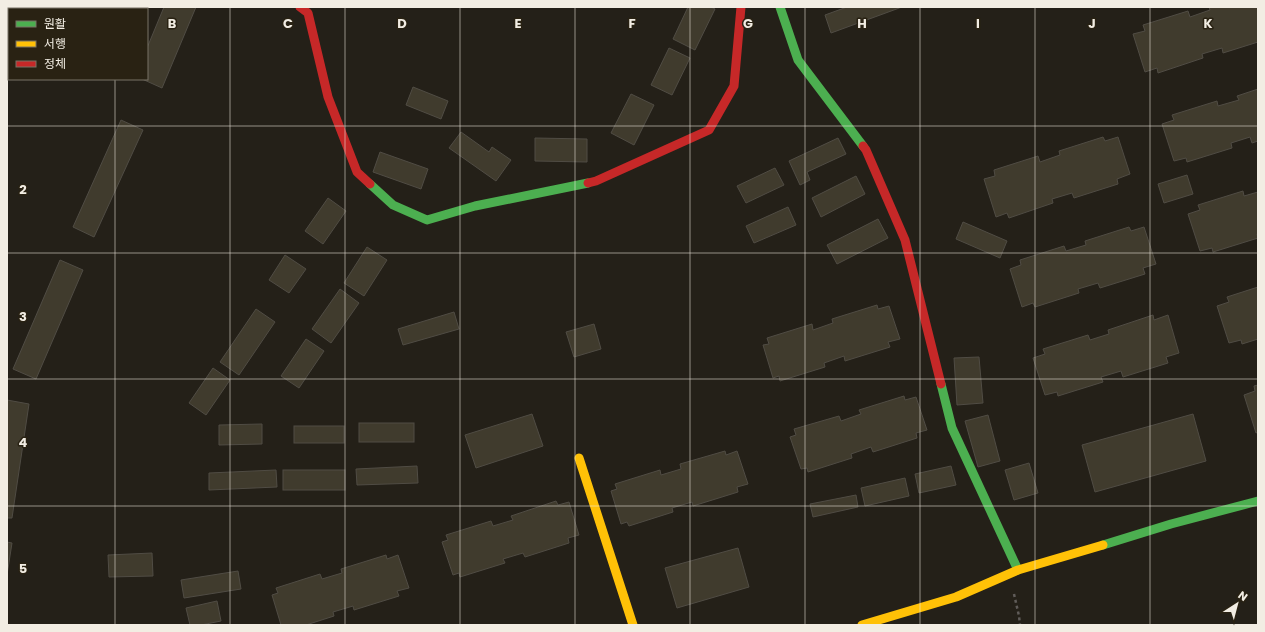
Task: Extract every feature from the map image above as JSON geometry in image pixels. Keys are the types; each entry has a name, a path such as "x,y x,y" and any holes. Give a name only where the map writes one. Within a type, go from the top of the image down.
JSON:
{"street":[{"path":"300,7 308,13 328,97 357,172 393,204 427,220 475,206 596,181 709,130 734,86 741,7"},
{"path":"780,7 798,60 866,150 905,240 952,428 1018,570"},
{"path":"580,458 633,625"},
{"path":"862,625 956,597 1018,570 1258,501"}],"path":[{"path":"1007,574 1014,594 1020,625"}],"building":[{"path":"164,7 196,7 162,88 144,80 148,80 148,46"},
{"path":"688,7 711,7 715,9 695,50 673,39"},
{"path":"847,7 902,7 831,33 825,15"},
{"path":"1209,7 1258,7 1258,42 1223,53 1222,48 1202,54 1203,58 1158,73 1157,68 1145,72 1133,34 1145,31 1143,25 1188,11 1190,17 1210,10"},
{"path":"669,48 690,58 672,95 651,85"},
{"path":"413,87 448,101 441,119 406,105"},
{"path":"1258,89 1258,141 1252,143 1250,137 1231,143 1232,148 1187,162 1186,158 1174,161 1162,124 1174,120 1172,115 1217,101 1218,106 1239,100 1237,96"},
{"path":"631,94 654,105 634,145 611,133"},
{"path":"121,120 143,130 94,237 73,227"},
{"path":"461,132 489,152 492,147 511,160 496,181 449,148"},
{"path":"1103,137 1105,141 1118,137 1130,174 1117,179 1118,184 1074,198 1072,193 1052,199 1053,203 1009,218 1007,213 996,217 984,179 995,176 994,170 1038,156 1040,162 1060,155 1059,151"},
{"path":"535,138 587,139 587,162 535,161"},
{"path":"838,138 846,154 807,172 810,180 800,185 789,161"},
{"path":"380,152 428,169 421,189 373,172"},
{"path":"775,168 784,185 746,203 737,186"},
{"path":"1187,175 1193,194 1164,203 1158,184"},
{"path":"856,176 865,194 821,217 812,198"},
{"path":"1243,191 1244,196 1258,192 1258,238 1213,252 1212,248 1200,251 1188,214 1200,210 1198,205"},
{"path":"328,198 346,211 323,244 305,231"},
{"path":"788,207 796,225 754,243 746,226"},
{"path":"878,219 888,238 837,264 827,245"},
{"path":"963,222 1007,241 1000,258 956,239"},
{"path":"1129,227 1131,231 1144,227 1156,264 1143,268 1145,274 1100,288 1098,283 1078,289 1079,293 1035,307 1033,303 1022,307 1010,269 1021,265 1020,260 1064,246 1066,251 1086,245 1085,241"},
{"path":"367,247 387,260 364,296 344,283"},
{"path":"285,255 306,269 289,293 269,280"},
{"path":"60,260 83,270 36,379 13,369"},
{"path":"1258,287 1258,339 1242,344 1241,340 1229,343 1217,306 1229,302 1227,297"},
{"path":"340,289 359,303 331,343 312,329"},
{"path":"877,305 878,309 889,306 900,339 888,342 890,347 845,361 844,356 824,363 825,367 780,381 779,376 773,378 763,345 769,344 767,338 812,324 813,330 833,323 832,319"},
{"path":"256,309 275,322 239,375 220,362"},
{"path":"454,312 459,329 403,345 398,329"},
{"path":"1153,315 1154,320 1168,315 1179,353 1166,357 1168,363 1123,377 1121,371 1101,377 1103,382 1058,396 1057,392 1045,395 1033,358 1045,354 1043,349 1088,335 1090,340 1109,334 1108,330"},
{"path":"594,324 601,349 574,357 566,332"},
{"path":"306,339 324,351 299,388 281,376"},
{"path":"979,357 983,403 957,405 954,358"},
{"path":"213,368 230,380 206,415 189,403"},
{"path":"1258,385 1258,432 1256,433 1244,395 1255,391 1254,386"},
{"path":"904,396 905,400 916,397 927,430 916,433 917,438 873,452 871,447 851,454 852,458 808,472 807,468 801,469 790,437 796,435 794,429 839,416 841,421 861,414 859,410"},
{"path":"7,400 29,404 12,518 7,518"},
{"path":"532,414 543,446 476,468 465,435"},
{"path":"1193,414 1206,461 1095,492 1082,445"},
{"path":"988,415 1000,461 978,467 965,421"},
{"path":"359,423 414,423 414,442 359,442"},
{"path":"262,424 262,444 219,445 219,425"},
{"path":"294,426 344,426 344,443 294,443"},
{"path":"725,451 726,455 737,451 748,484 737,487 738,492 693,506 692,502 672,508 673,512 629,526 627,522 621,524 611,491 617,489 615,484 660,470 661,475 681,469 680,464"},
{"path":"1029,463 1038,493 1014,500 1005,470"},
{"path":"417,466 418,483 357,485 356,469"},
{"path":"951,466 956,485 919,493 915,474"},
{"path":"276,470 277,487 209,490 209,473"},
{"path":"283,470 345,470 345,490 283,490"},
{"path":"905,478 909,496 865,506 861,488"},
{"path":"856,495 858,507 813,517 810,504"},
{"path":"556,501 558,505 569,502 579,535 568,538 569,543 525,557 523,553 503,559 505,563 460,577 459,573 453,575 442,542 448,540 446,535 491,521 493,526 513,520 511,516"},
{"path":"7,542 12,543 7,575"},
{"path":"738,548 749,587 677,608 665,568"},
{"path":"152,553 153,576 109,577 108,555"},
{"path":"386,555 387,559 398,555 409,588 397,591 399,596 354,610 353,606 333,612 334,616 306,625 281,625 272,595 278,593 276,588 320,574 322,579 342,573 341,569"},
{"path":"238,571 241,589 184,598 181,580"},
{"path":"217,601 221,621 201,625 190,625 186,608"}],"traffic: fast":[{"path":"780,7 798,60 863,146"},
{"path":"370,184 393,205 427,220 475,206 588,183"},
{"path":"941,384 952,428 1018,570"},
{"path":"1103,545 1171,524 1258,501"}],"traffic: slow":[{"path":"579,458 633,625"},
{"path":"862,625 956,597 1018,570 1103,545"}],"traffic: jam":[{"path":"300,7 308,13 328,97 357,172 370,184"},
{"path":"588,183 596,181 709,130 734,86 741,7"},
{"path":"863,146 905,240 941,384"}]}
